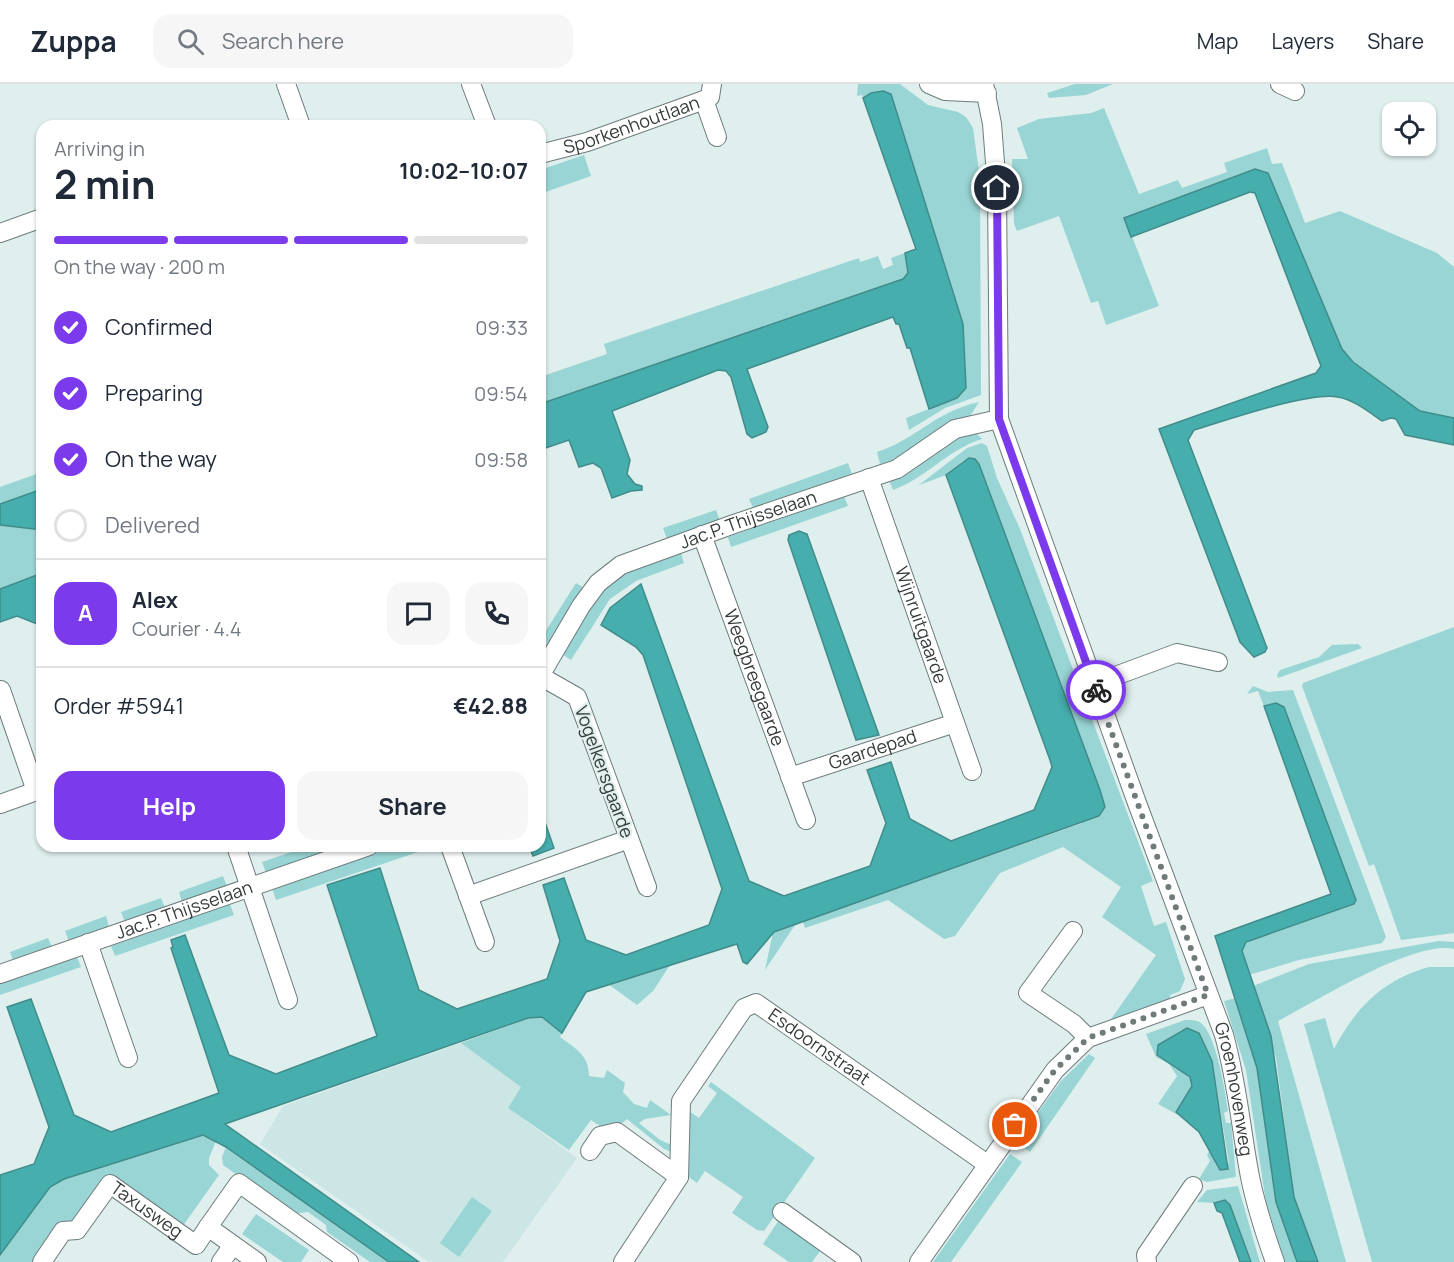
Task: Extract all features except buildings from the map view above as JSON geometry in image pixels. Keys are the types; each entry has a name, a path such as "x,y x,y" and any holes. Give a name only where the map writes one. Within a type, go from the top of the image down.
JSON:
{"street":[{"path":"286,84 296,120"},
{"path":"471,84 485,120"},
{"path":"929,84 945,91 986,89"},
{"name":"Groenhovenweg","path":"986,89 997,188 999,419 1232,1065 1250,1178 1263,1228 1275,1262"},
{"path":"708,92 717,137"},
{"name":"Sporkenhoutlaan","path":"546,152 587,142 708,92"},
{"path":"0,233 36,220"},
{"name":"Jac.P. Thijsselaan","path":"546,666 581,606 598,584 621,566 702,535 897,469 955,429 999,419"},
{"name":"Wijnruitgaarde","path":"869,478 972,771"},
{"name":"Weegbreegaarde","path":"702,535 806,820"},
{"path":"1094,684 1177,653 1218,662"},
{"name":"Vogelkersgaarde","path":"546,679 577,697 647,887"},
{"path":"1,690 36,782"},
{"name":"Gaardepad","path":"790,777 955,723"},
{"path":"0,804 36,791"},
{"path":"468,896 629,839"},
{"path":"238,852 288,1000"},
{"name":"Jac.P. Thijsselaan","path":"0,974 351,852"},
{"path":"452,852 485,942"},
{"path":"1073,931 1029,993 1074,1024 1088,1038"},
{"path":"88,943 128,1058"},
{"path":"919,1262 1055,1070 1088,1038 1208,995"},
{"name":"Esdoornstraat","path":"679,1177 681,1101 744,1008 756,1003 987,1164"},
{"path":"590,1151 600,1136 617,1132 679,1177 623,1262"},
{"path":"257,1262 208,1227 238,1183 349,1262"},
{"name":"Taxusweg","path":"42,1262 63,1230 77,1230 110,1184 196,1245 208,1227"},
{"path":"1147,1262 1146,1255 1193,1186"},
{"path":"782,1212 852,1262"},
{"path":"220,1262 233,1245"}],"shaded area":[{"path":"858,84 900,84 928,105 958,112 966,117 973,128 980,179 981,395 945,408 909,430 906,418 957,398 963,324 883,91 871,93 863,98 862,95 857,96"},
{"path":"1075,84 1113,84 1086,95 1049,98 1047,93"},
{"path":"883,91 891,94 963,324 966,388 957,398 929,409 910,348 907,348 899,324 896,324 893,317 747,369 768,427 766,432 752,438 747,434 731,377 726,371 718,370 612,411 630,460 627,474 635,484 642,486 642,490 631,491 612,498 601,468 593,463 579,467 569,440 546,448 546,402 903,279 908,273 905,253 916,249 863,98 871,93"},
{"path":"1104,108 1139,194 1178,180 1182,188 1227,172 1224,163 1267,148 1272,164 1282,163 1305,223 1340,211 1437,253 1454,267 1454,418 1420,411 1353,362 1342,349 1268,173 1254,169 1125,218 1159,306 1106,325 1098,301 1091,303 1059,216 1017,231 1014,224 1012,159 1028,159 1017,128 1039,119 1091,113"},
{"path":"584,155 591,176 546,192 546,168"},
{"path":"1255,169 1268,173 1342,349 1353,362 1420,411 1454,418 1454,445 1405,435 1396,419 1382,421 1356,404 1338,397 1325,396 1288,402 1194,430 1188,440 1267,648 1265,652 1254,657 1240,642 1159,429 1316,373 1321,366 1255,193 1250,192 1131,237 1124,218"},
{"path":"905,253 908,273 903,279 546,402 546,375 607,354 604,344 859,258 860,262 878,256 883,269 893,265 891,258"},
{"path":"979,402 970,416 899,458 880,464 877,452 891,447 950,412"},
{"path":"974,431 982,439 959,450 905,485 893,490 888,478 951,440"},
{"path":"982,443 987,446 997,478 1020,529 1153,881 1141,886 1154,926 1166,922 1185,979 1180,991 1170,995 1171,1001 1109,1022 1156,955 1102,917 1121,887 1063,847 1000,873 955,936 944,939 888,900 805,928 803,922 1080,824 1105,807 979,464 975,459 963,461 946,475 919,485 967,448"},
{"path":"969,458 975,459 979,464 1100,790 1105,807 1099,816 774,932 747,964 743,962 737,944 586,992 562,1033 542,1017 528,1018 225,1124 419,1262 389,1262 226,1147 203,1135 64,1179 50,1187 0,1255 0,1175 34,1164 49,1127 7,1007 31,999 74,1115 111,1132 219,1093 171,948 173,947 171,940 185,935 229,1055 276,1074 377,1036 327,885 380,868 419,990 457,1009 547,979 560,941 543,885 564,878 586,940 626,955 709,925 722,889 643,655 636,647 601,625 610,608 641,584 749,881 784,896 870,866 886,823 867,770 891,762 910,819 951,841 1034,810 1052,767 946,475"},
{"path":"848,463 852,474 753,508 749,499"},
{"path":"36,474 36,491 0,504 0,487"},
{"path":"36,491 36,529 0,525 0,504"},
{"path":"844,496 848,506 731,547 728,537"},
{"path":"716,510 720,521 667,539 663,528"},
{"path":"0,525 36,529 36,575 0,589"},
{"path":"799,531 807,534 879,735 856,740 788,540 789,535"},
{"path":"681,553 684,563 636,581 610,599 571,660 562,654 599,595 627,572"},
{"path":"36,575 36,624 17,616 0,622 0,589"},
{"path":"576,583 584,588 546,649 546,630"},
{"path":"1454,627 1454,933 1401,940 1374,864 1369,866 1302,686 1303,683"},
{"path":"1358,644 1362,648 1278,678 1280,670 1319,657 1332,645"},
{"path":"1253,686 1268,692 1293,690 1386,937 1382,943 1299,960 1249,975 1242,951 1246,942 1356,902 1269,704 1264,706 1258,691 1247,694"},
{"path":"1276,703 1284,707 1356,900 1354,904 1246,942 1242,951 1271,1036 1294,1197 1318,1262 1297,1262 1276,1202 1257,1068 1215,936 1331,894 1264,706"},
{"path":"546,825 554,848 546,851"},
{"path":"291,852 327,852 266,873 262,862"},
{"path":"378,852 418,852 276,900 272,888"},
{"path":"531,852 544,852 533,856"},
{"path":"223,876 227,886 182,902 179,892"},
{"path":"161,898 165,908 125,922 121,912"},
{"path":"230,904 234,915 115,956 111,946"},
{"path":"106,916 109,927 69,942 65,931"},
{"path":"795,925 765,970 773,932"},
{"path":"48,938 53,949 14,963 10,952"},
{"path":"1439,941 1454,942 1454,949 1437,949 1391,963 1340,987 1278,1021 1346,1262 1318,1262 1294,1197 1276,1058 1253,986 1309,964"},
{"path":"77,957 81,967 0,995 0,984"},
{"path":"670,965 653,991 637,1005 608,984"},
{"path":"1429,967 1454,967 1454,1262 1372,1262 1304,1024 1325,1018 1334,1049 1352,1020 1373,997 1398,979"},
{"path":"1236,998 1257,1068 1276,1202 1297,1262 1285,1262 1266,1203 1246,1070 1224,1001"},
{"path":"541,1017 562,1033 560,1037 584,1057 589,1076 604,1078 607,1070 625,1083 623,1092 634,1104 647,1108 650,1100 671,1115 645,1119 639,1123 660,1140 674,1146 674,1153 664,1149 627,1119 620,1125 600,1126 591,1120 569,1150 508,1108 521,1087 461,1043 528,1018"},
{"path":"1185,1020 1197,1021 1203,1025 1216,1053 1228,1111 1224,1113 1226,1123 1231,1123 1236,1177 1207,1182 1199,1179 1210,1161 1207,1155 1210,1150 1219,1168 1229,1163 1212,1061 1199,1033 1190,1077 1192,1085 1177,1110 1178,1115 1158,1104 1177,1076 1169,1064 1156,1057 1146,1034"},
{"path":"1187,1028 1199,1033 1212,1061 1228,1169 1220,1170 1199,1132 1176,1112 1192,1086 1190,1077 1157,1055 1158,1045"},
{"path":"461,1043 522,1087 508,1108 577,1158 503,1262 429,1262 260,1144 283,1106"},
{"path":"1089,1054 1095,1058 1030,1152 1016,1142 1061,1081"},
{"path":"711,1082 815,1158 764,1231 757,1230 732,1213 743,1197 705,1171 697,1183 686,1175 689,1111 699,1118 717,1093 708,1086"},
{"path":"203,1135 216,1141 209,1158 209,1165 219,1175 180,1230 107,1180 76,1223 34,1262 0,1262 0,1255 50,1187 64,1179"},
{"path":"226,1147 389,1262 370,1262 327,1232 326,1225 308,1212 293,1214 223,1165 222,1157"},
{"path":"1010,1154 1022,1162 951,1262 933,1262"},
{"path":"1238,1186 1260,1262 1251,1262 1230,1205 1224,1200 1214,1203 1197,1202 1207,1190"},
{"path":"472,1197 492,1211 459,1257 440,1243"},
{"path":"1225,1200 1230,1205 1251,1262 1240,1262 1222,1213 1217,1211 1214,1203"},
{"path":"256,1214 309,1250 301,1262 283,1262 242,1234"},
{"path":"779,1220 823,1247 812,1262 789,1262 763,1244"}],"way so far":[{"path":"1015,1125 1055,1070 1088,1038 1208,995 1096,690"}],"route":[{"path":"997,188 999,419 1006,445 1096,690"}]}
